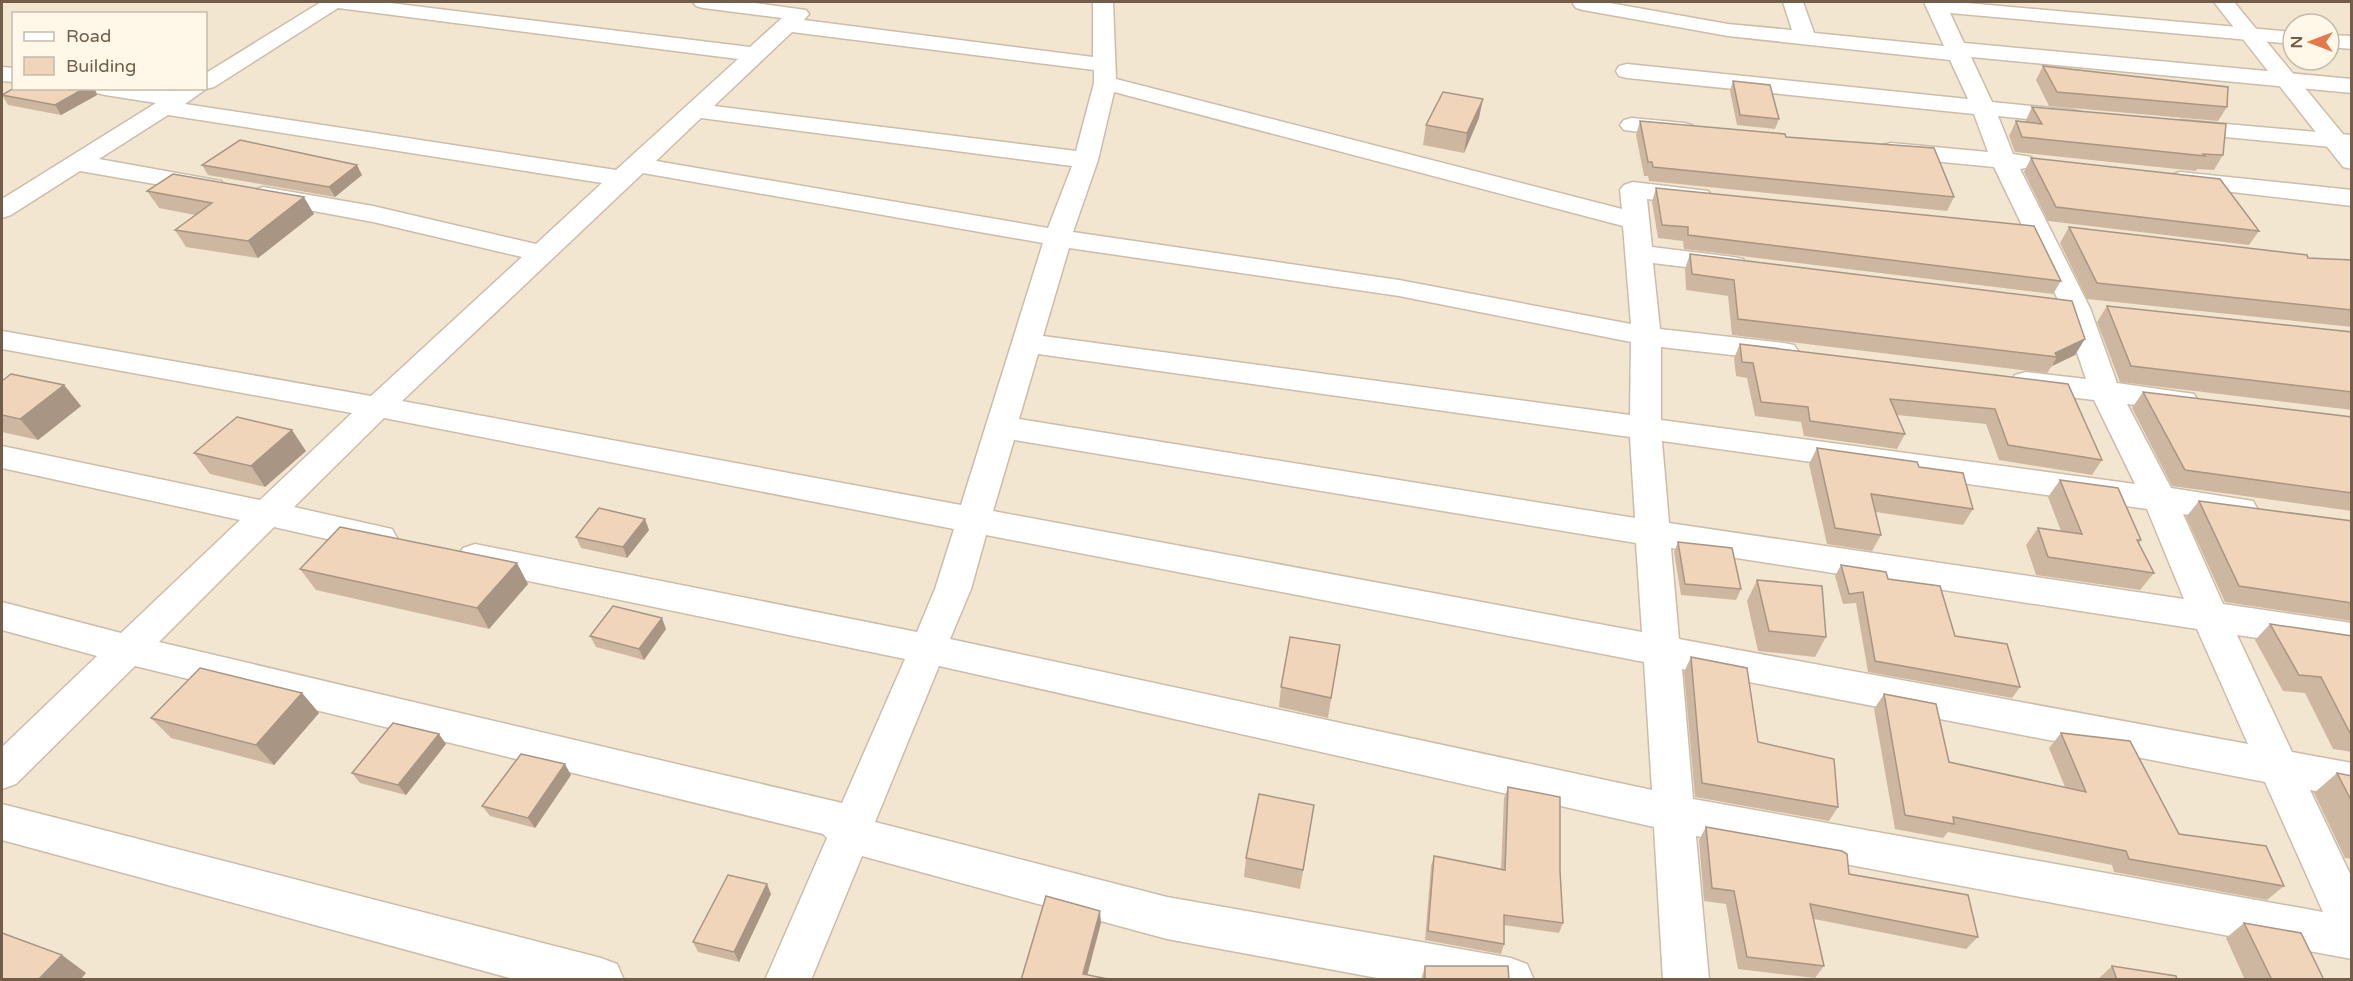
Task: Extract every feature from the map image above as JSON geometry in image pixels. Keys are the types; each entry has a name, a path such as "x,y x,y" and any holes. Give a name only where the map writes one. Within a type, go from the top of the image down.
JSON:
{"street":[{"path":"207,81 336,2 758,55"},
{"path":"2,772 377,407 800,14 703,2"},
{"path":"788,980 953,589 1058,238 1086,160 1104,74 1103,2"},
{"path":"1584,2 1583,4 1653,9 1728,30 2352,86"},
{"path":"1793,2 1805,38"},
{"path":"2224,2 2287,80 2342,141 2352,162"},
{"path":"1935,4 2281,37"},
{"path":"1935,4 1984,110 2003,160 2051,231 2105,391 2159,498 2210,617 2282,769 2352,927"},
{"path":"790,25 1104,74 1636,221"},
{"path":"1628,70 1984,110 2100,120"},
{"path":"120,90 631,172 1399,288 1646,336 1811,356"},
{"path":"2,210 179,98"},
{"path":"697,111 1086,160"},
{"path":"2158,124 2342,141"},
{"path":"1632,125 1713,133"},
{"path":"1864,147 2049,165"},
{"path":"76,163 373,214 543,254"},
{"path":"2154,177 2352,198"},
{"path":"1686,980 1645,426 1646,336 1633,189 1729,199"},
{"path":"2003,226 2051,231"},
{"path":"1638,253 1756,268"},
{"path":"2040,303 2110,312"},
{"path":"2,340 377,407 974,519 2352,781"},
{"path":"1027,343 1645,426 2272,514"},
{"path":"1999,379 2211,405"},
{"path":"1002,427 1653,533 2352,638"},
{"path":"2,457 266,515 928,649 1672,813 2352,938"},
{"path":"2,616 128,650 836,819 849,834 1167,918 1511,980"},
{"path":"2,822 601,980"}],"shaded area":[{"path":"2,2 2351,2 2351,979 2,979"}],"building":[{"path":"2043,66 2228,87 2227,107 2057,92"},
{"path":"1733,81 1770,85 1779,119 1740,115"},
{"path":"12,89 81,90 55,105 2,95"},
{"path":"1443,92 1483,99 1467,133 1426,125"},
{"path":"2032,107 2226,124 2223,155 2203,154 2205,156 2022,137 2016,121 2042,124"},
{"path":"1640,121 1785,134 1786,137 1934,148 1954,197 1653,167 1652,162 1648,162"},
{"path":"240,140 357,165 329,187 202,165"},
{"path":"2031,158 2220,179 2259,231 2056,207"},
{"path":"173,174 304,197 248,241 175,230 212,203 147,191"},
{"path":"1656,188 2034,226 2061,281 1688,235 1688,227 1662,225"},
{"path":"2069,227 2307,255 2308,258 2352,260 2352,310 2097,283"},
{"path":"1690,254 2072,301 2085,339 2055,353 2057,357 1738,319 1734,280 1692,274"},
{"path":"2107,306 2352,332 2352,392 2131,366"},
{"path":"1740,344 2068,384 2102,460 2008,445 1995,409 1890,399 1905,434 1810,421 1808,407 1761,402 1753,363 1742,362"},
{"path":"11,374 64,385 20,419 2,415 2,381"},
{"path":"2143,392 2352,417 2352,493 2185,470"},
{"path":"237,417 292,430 251,466 194,453"},
{"path":"1817,448 1917,462 1919,467 1963,473 1973,509 1871,494 1881,535 1835,528"},
{"path":"2060,480 2118,488 2141,540 2137,540 2154,573 2048,557 2038,528 2082,534"},
{"path":"2199,501 2352,521 2352,603 2239,586"},
{"path":"599,508 645,519 623,547 576,537"},
{"path":"340,527 517,563 477,608 300,569"},
{"path":"1678,542 1732,548 1741,589 1685,584"},
{"path":"1841,565 1886,572 1888,579 1940,586 1955,636 2007,644 2020,687 1875,661 1863,592 1849,594"},
{"path":"1757,580 1822,586 1826,637 1769,631"},
{"path":"613,606 662,618 639,649 590,636"},
{"path":"2270,624 2352,636 2352,734 2321,677 2299,675"},
{"path":"1290,637 1340,645 1331,698 1281,687"},
{"path":"1691,657 1747,668 1758,742 1834,759 1838,807 1702,783"},
{"path":"200,668 302,693 256,745 151,718"},
{"path":"1884,694 1936,704 1949,762 2086,792 2061,733 2130,741 2179,834 2266,846 2284,886 2129,859 2126,851 1953,817 1954,824 1905,815"},
{"path":"393,723 439,734 398,785 352,773"},
{"path":"521,754 565,764 528,818 482,806"},
{"path":"2337,773 2352,776 2352,802"},
{"path":"1508,787 1560,797 1563,923 1504,915 1504,944 1428,931 1434,856 1505,870"},
{"path":"1259,794 1314,805 1303,870 1246,858"},
{"path":"1706,827 1842,851 1847,854 1849,874 1968,895 1978,937 1810,904 1824,966 1747,957 1734,891 1712,888"},
{"path":"728,875 767,884 734,952 693,942"},
{"path":"1046,896 1100,911 1083,974 1113,980 1021,980"},
{"path":"2244,923 2301,933 2324,980 2272,980"},
{"path":"2,933 62,955 38,980 2,980"},
{"path":"1425,966 1508,966 1509,980 1425,980"},
{"path":"2112,966 2176,976 2177,980 2117,980"}]}
